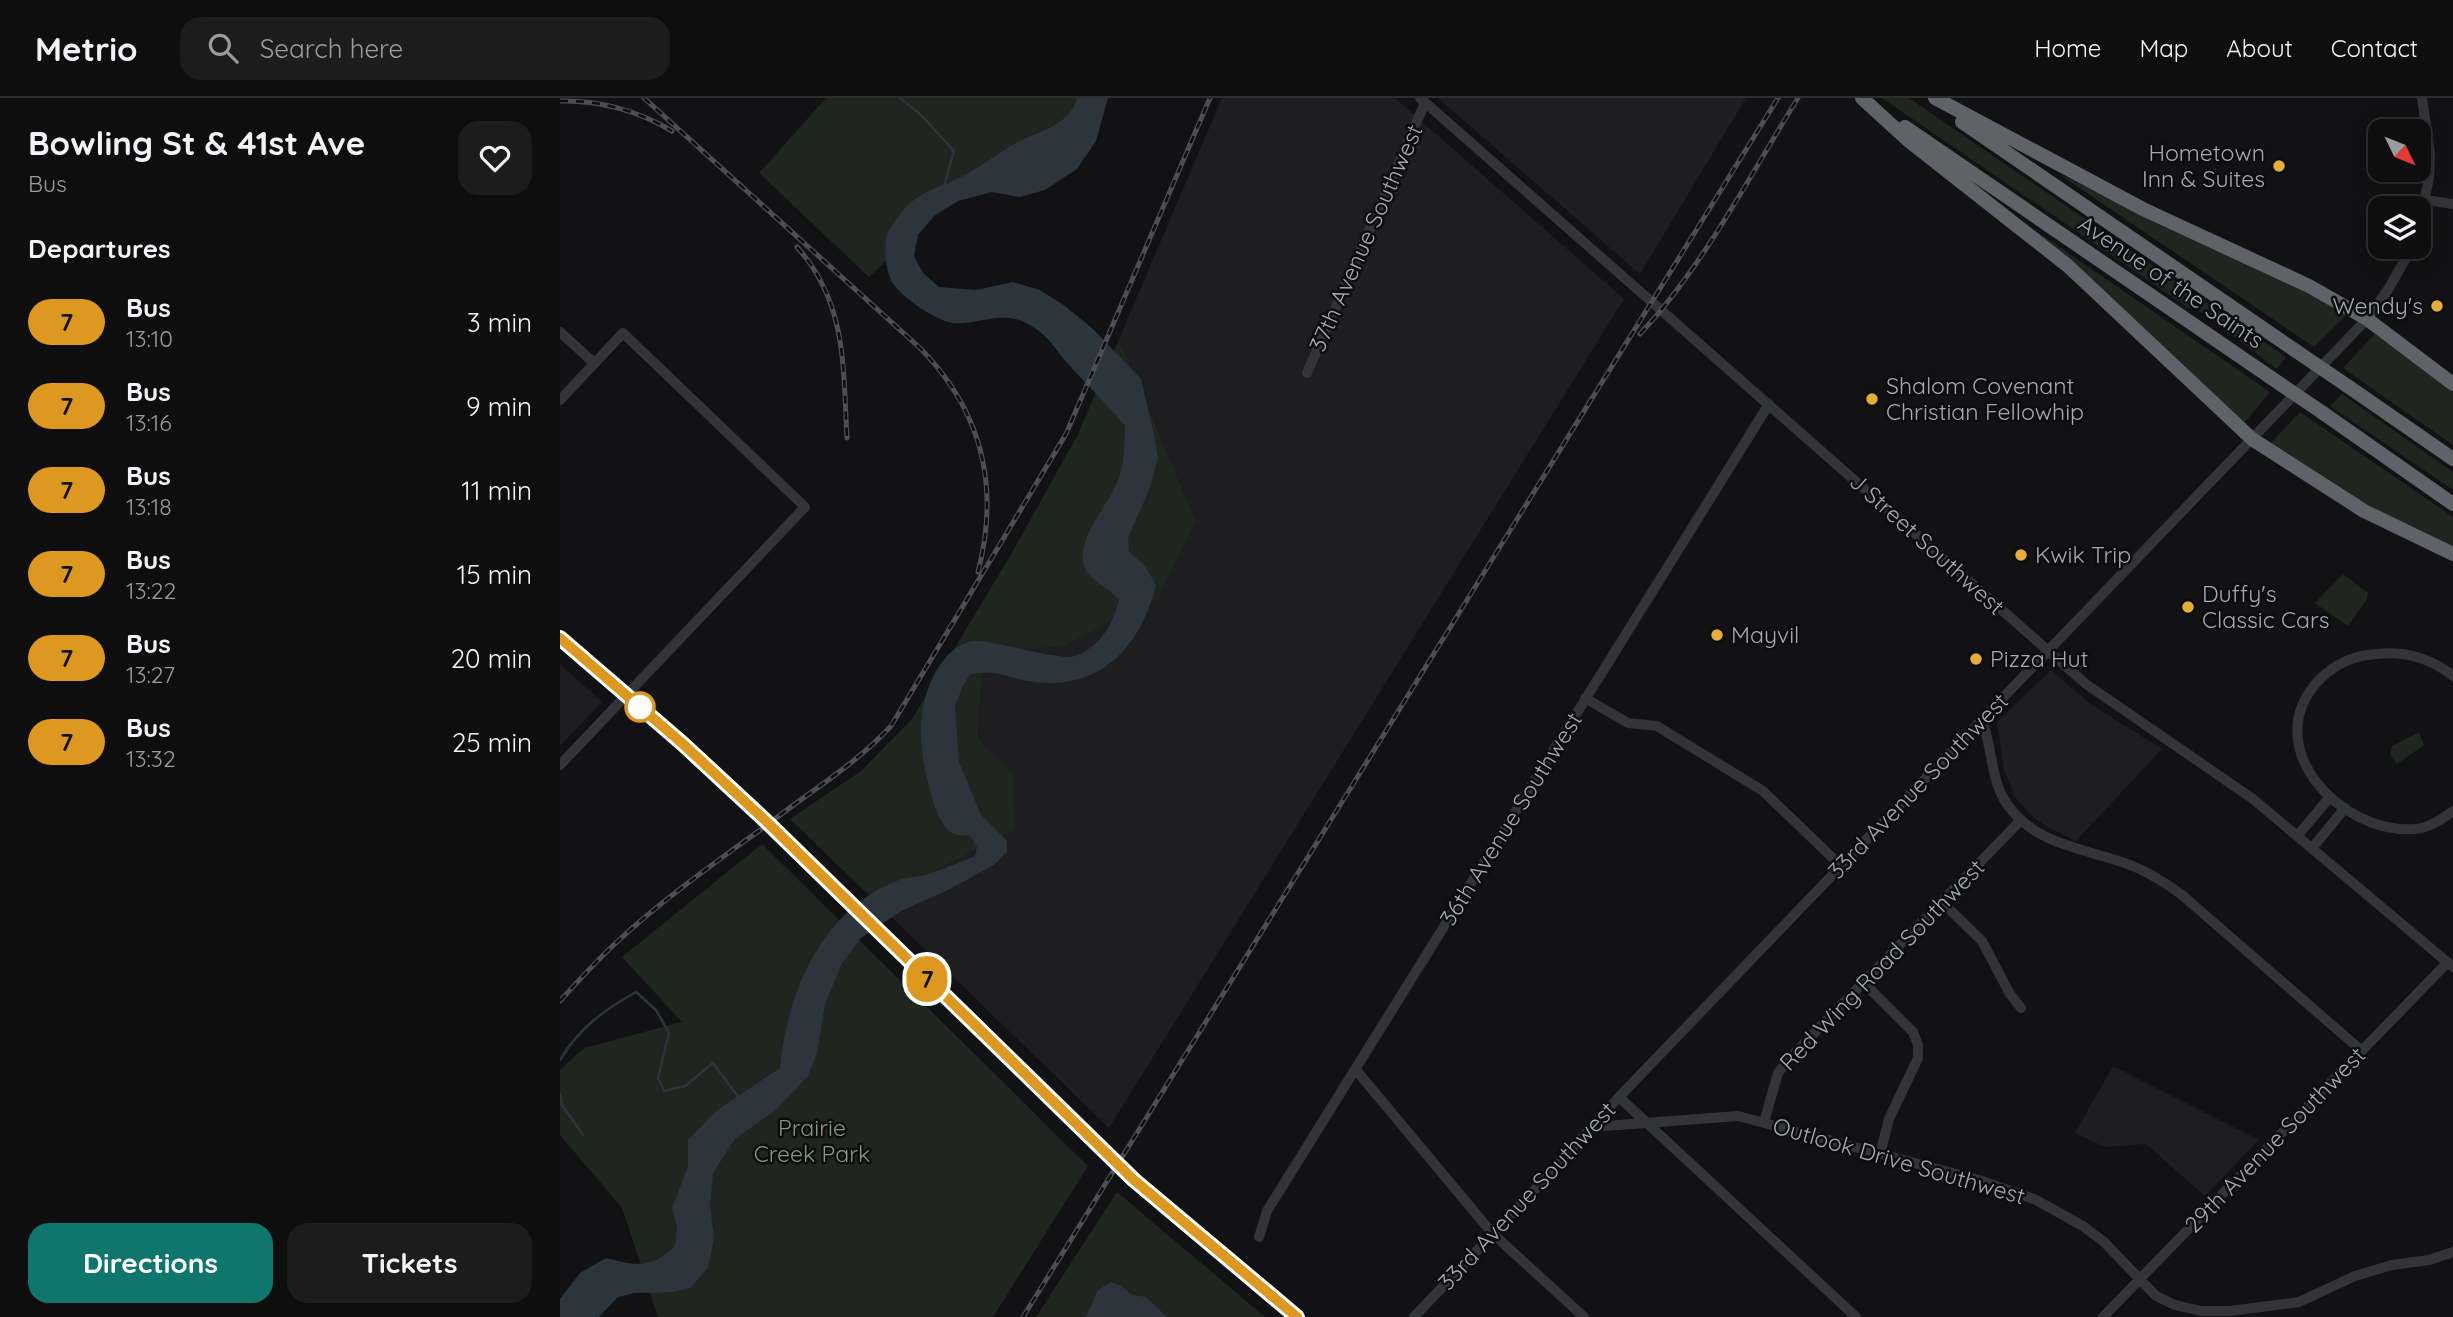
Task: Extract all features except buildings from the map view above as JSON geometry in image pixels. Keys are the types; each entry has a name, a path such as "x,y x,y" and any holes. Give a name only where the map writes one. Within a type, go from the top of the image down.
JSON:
{"highway":[{"name":"Avenue of the Saints","path":"1862,98 2453,504"},
{"path":"1862,98 1909,141 2068,266 2252,439 2344,499 2453,554"},
{"name":"Avenue of the Saints","path":"1928,98 2453,460"},
{"path":"1935,98 2143,209 2298,281 2367,319 2453,384"}],"main road":[{"path":"560,638 743,800 1134,1180 1297,1317"}],"street":[{"path":"2422,98 2430,154 2426,196"},
{"name":"37th Avenue Southwest","path":"1307,373 1422,100"},
{"name":"J Street Southwest","path":"1422,100 2086,684 2236,786 2313,847 2450,965"},
{"path":"2431,201 2453,204"},
{"name":"33rd Avenue Southwest","path":"1414,1317 1619,1097 2367,319 2389,289 2405,259"},
{"path":"560,332 594,363"},
{"path":"560,400 623,333 806,507 560,765"},
{"name":"36th Avenue Southwest","path":"1259,1237 1267,1211 1769,404"},
{"path":"2453,676 2440,665 2421,657 2388,652 2363,655 2329,671 2313,687 2297,719 2296,732 2305,765 2330,797 2367,821 2389,829 2417,829 2453,811"},
{"path":"1585,698 1628,723 1657,726 1763,791 1841,866"},
{"path":"1982,721 1997,783 2006,803 2021,820 2040,836 2135,866 2158,878 2182,895 2362,1051"},
{"path":"2298,835 2330,797"},
{"path":"2313,847 2344,808"},
{"name":"Red Wing Road Southwest","path":"1764,1122 1778,1073 2021,820"},
{"path":"1942,902 1982,941 2021,1008"},
{"name":"29th Avenue Southwest","path":"2103,1317 2362,1051 2450,965"},
{"path":"1864,983 1913,1031 1918,1045 1918,1058 1889,1119 1880,1154"},
{"path":"1356,1070 1492,1233 1584,1317"},
{"path":"1619,1097 1856,1317"},
{"name":"Outlook Drive Southwest","path":"1592,1127 1738,1116 1979,1180 2034,1199 2083,1226 2104,1242 2156,1296 2175,1305 2201,1311 2230,1311 2299,1302 2355,1276 2453,1252"}],"shaded area":[{"path":"1077,98 1108,98 1096,141 1077,169 1045,190 1020,197 992,192 958,201 934,216 918,235 914,256 923,273 939,287 976,290 1013,282 1040,290 1093,329 1141,379 1158,459 1149,490 1128,538 1129,552 1145,566 1156,585 1149,608 1127,647 1112,662 1095,673 1075,680 1053,683 1028,681 994,673 970,674 955,707 959,762 981,815 1007,841 1007,852 994,865 901,911 861,938 842,963 825,1004 817,1053 808,1076 777,1109 735,1139 713,1173 710,1206 714,1238 708,1268 690,1288 618,1297 599,1317 560,1317 560,1299 580,1273 606,1258 635,1264 651,1262 675,1246 677,1227 672,1208 688,1167 688,1140 716,1111 780,1068 784,1039 800,983 829,932 849,911 872,893 899,880 925,875 975,856 977,847 970,836 949,831 939,816 923,758 921,721 924,704 936,671 947,656 967,642 975,641 1056,656 1075,656 1098,641 1113,618 1119,600 1090,576 1084,566 1083,556 1084,545 1093,524 1119,478 1125,426 1034,328 1017,319 1008,318 953,323 938,318 911,301 897,288 890,277 886,258 887,234 911,203 927,192 972,171 1020,141 1054,126 1074,107"},
{"path":"1222,98 1395,98 1624,299 1109,1128 875,901 1012,773 978,739 983,652 1196,521 1119,339"},
{"path":"1438,98 1746,98 1640,274"},
{"path":"560,664 602,702 560,746"},
{"path":"2051,670 2092,705 2162,749 2076,841 2044,825 2030,814 2015,797 2004,770 1997,722"},
{"path":"2113,1066 2259,1140 2205,1196 2146,1144 2105,1147 2075,1133"},
{"path":"1111,1282 1132,1295 1146,1297 1167,1317 1086,1317 1098,1290"}],"green space":[{"path":"826,98 1089,98 1084,109 949,201 869,277 759,173"},
{"path":"1882,98 1909,98 2286,357 2277,369 2205,315 2193,307 2190,309"},
{"path":"2059,174 2262,268 2347,314 2314,347"},
{"path":"2016,217 2270,392 2244,423"},
{"path":"2375,334 2453,392 2453,445 2343,368"},
{"path":"1119,339 1196,521 1158,597 1063,646 983,652 978,739 1013,773 1015,829 875,901 790,819 861,771 912,719 1013,551 1077,436"},
{"path":"2342,394 2453,472 2453,490 2330,406"},
{"path":"2300,412 2453,517 2453,549 2359,501 2271,443"},
{"path":"2343,574 2368,593 2367,599 2348,626 2315,603"},
{"path":"2419,732 2424,745 2397,764 2390,755 2392,746"},
{"name":"Prairie Creek Park","path":"762,844 1088,1166 993,1317 658,1317 622,1208 560,1135 560,1070 584,1048 682,1022 622,957"},
{"path":"1117,1192 1265,1317 1036,1317"}],"waterway":[{"path":"900,98 921,115 954,151 944,186"},
{"path":"560,1060 575,1038 593,1021 636,992 656,1010 669,1033 658,1078 664,1091 685,1086 713,1063 739,1098"},
{"path":"560,1094 562,1105 583,1135"}],"railway":[{"path":"644,98 920,348 941,372 971,424 986,480 987,510 978,572"},
{"path":"560,1001 611,947 638,923 850,764 891,726 1066,434 1210,98"},
{"path":"1023,1317 1778,98"},
{"path":"1640,334 1705,251 1798,98"},
{"path":"560,101 589,102 618,108 672,131"},
{"path":"797,247 813,268 834,313 843,361 847,438"}],"bus line":[{"name":"7","path":"560,638 683,744 768,823 1134,1180 1297,1317"}],"place":[{"name":"Hometown Inn & Suites","path":"2279,166"},
{"name":"Wendy's","path":"2437,306"},
{"name":"Shalom Covenant Christian Fellowhip","path":"1872,399"},
{"name":"Kwik Trip","path":"2021,555"},
{"name":"Duffy's Classic Cars","path":"2188,607"},
{"name":"Mayvil","path":"1717,635"},
{"name":"Pizza Hut","path":"1976,659"}]}
